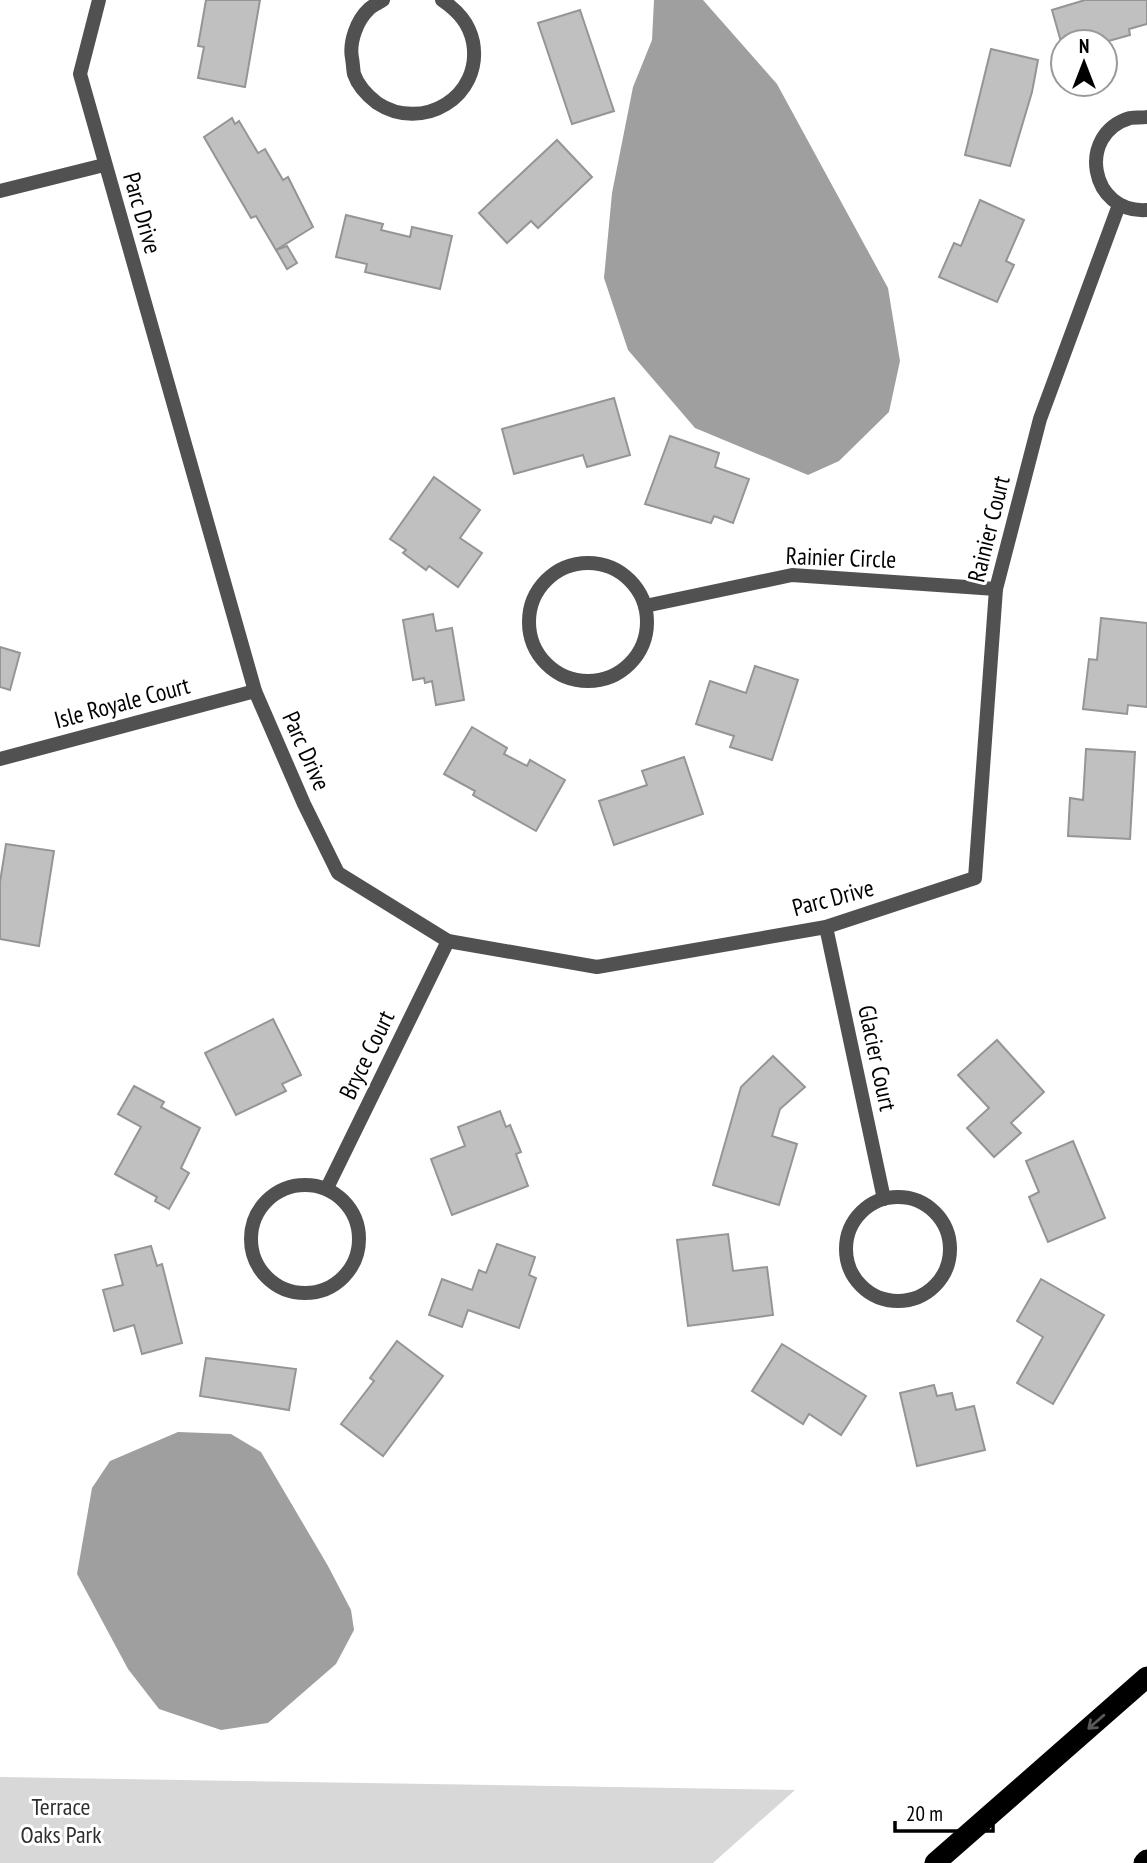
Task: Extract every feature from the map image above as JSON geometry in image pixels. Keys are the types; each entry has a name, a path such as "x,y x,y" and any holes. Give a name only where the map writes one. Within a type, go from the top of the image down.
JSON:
{"highway":[{"path":"935,1863 1147,1677"}],"street":[{"name":"Parc Drive","path":"99,0 80,74 104,164 255,691 304,804 338,873 448,941 597,967 826,927 975,878"},
{"path":"383,0 365,4 355,29 351,52 355,76 368,96 388,110 412,115 436,111 456,97 470,77 475,53 470,30 457,10 442,0"},
{"path":"1147,117 1131,118 1114,126 1102,140 1096,158 1097,176 1105,193 1119,205 1136,211 1147,210"},
{"path":"0,191 104,164"},
{"name":"Rainier Court","path":"975,878 996,589 1040,419 1119,205"},
{"path":"595,563 618,570 635,586 645,606 647,630 640,651 625,669 604,680 581,681 559,674 541,659 531,638 529,615 536,593 551,576 572,565 595,563"},
{"name":"Rainier Circle","path":"645,606 792,575 996,589"},
{"name":"Isle Royale Court","path":"0,759 255,691"},
{"name":"Glacier Court","path":"826,927 884,1199"},
{"name":"Bryce Court","path":"327,1188 448,941"},
{"path":"306,1184 327,1188 344,1200 356,1218 360,1239 356,1260 344,1278 326,1290 305,1294 284,1289 266,1277 254,1259 250,1238 255,1217 267,1200 285,1188 306,1184"},
{"path":"905,1197 924,1204 940,1217 949,1236 950,1256 944,1276 930,1291 912,1300 891,1302 872,1295 856,1282 847,1263 846,1243 853,1223 866,1208 884,1199 905,1197"}],"green space":[{"name":"Terrace Oaks Park","path":"0,1777 795,1790 713,1863 0,1863"}],"shaded area":[{"path":"654,0 703,0 777,84 888,288 900,361 889,412 839,461 808,475 695,428 628,350 604,278 612,193 633,87 652,40"},
{"path":"178,1432 231,1434 261,1452 351,1610 354,1630 336,1664 268,1723 221,1730 159,1709 128,1669 77,1574 92,1488 110,1461"}],"building":[{"path":"206,0 260,0 245,87 198,78 204,47 198,46"},
{"path":"1085,0 1147,0 1147,24 1129,29 1130,35 1119,38 1119,28 1057,28 1052,10"},
{"path":"580,10 614,111 572,124 538,23"},
{"path":"991,49 1038,60 1032,92 1010,166 965,155"},
{"path":"232,118 235,124 239,121 258,153 265,149 283,180 288,177 313,227 276,250 256,216 251,218 204,137"},
{"path":"557,140 592,177 538,228 531,221 507,243 479,213"},
{"path":"980,200 1024,220 1006,261 1014,265 997,302 939,277 954,243 961,246"},
{"path":"346,215 383,224 381,230 410,237 412,227 452,236 440,289 365,272 367,264 336,257"},
{"path":"287,246 297,263 287,269 276,250"},
{"path":"614,398 630,455 587,467 583,455 514,474 502,429"},
{"path":"670,436 719,453 715,467 749,479 733,523 714,516 711,523 645,504"},
{"path":"434,477 480,510 460,538 482,553 458,587 429,566 426,570 403,553 406,550 390,539"},
{"path":"433,614 436,631 452,628 464,700 436,705 432,681 425,683 424,678 413,680 403,620"},
{"path":"1101,618 1147,623 1147,707 1128,705 1127,714 1083,709 1089,659 1097,660"},
{"path":"0,647 20,653 10,690 0,687"},
{"path":"755,666 798,680 772,760 730,747 734,736 696,724 710,681 746,693"},
{"path":"472,727 507,748 504,754 527,766 530,760 565,780 536,831 473,795 475,791 444,774"},
{"path":"1086,749 1135,752 1130,839 1068,836 1070,798 1083,800"},
{"path":"684,757 703,814 614,845 599,801 647,785 642,771"},
{"path":"6,844 54,851 39,946 0,939 0,882"},
{"path":"273,1019 301,1075 282,1084 286,1091 236,1115 205,1053"},
{"path":"997,1040 1044,1092 1011,1123 1021,1133 994,1157 967,1128 989,1108 958,1075"},
{"path":"773,1056 805,1087 780,1109 772,1136 797,1144 779,1205 713,1185 741,1087"},
{"path":"134,1086 164,1102 161,1107 200,1128 181,1168 189,1173 169,1209 155,1201 157,1197 115,1174 141,1127 118,1114"},
{"path":"500,1111 506,1127 510,1125 521,1152 516,1154 528,1186 452,1215 431,1159 465,1146 458,1127"},
{"path":"1073,1141 1105,1218 1048,1242 1029,1197 1039,1192 1026,1161"},
{"path":"728,1234 733,1271 767,1267 773,1315 688,1326 677,1240"},
{"path":"497,1244 535,1257 529,1275 536,1278 519,1328 468,1310 462,1327 429,1315 442,1279 472,1290 479,1270 486,1273"},
{"path":"151,1246 157,1266 162,1264 182,1343 142,1354 134,1325 114,1331 103,1290 123,1285 115,1255"},
{"path":"1041,1279 1104,1315 1053,1404 1017,1383 1043,1337 1017,1321"},
{"path":"397,1341 443,1376 383,1456 341,1424 374,1381 370,1378"},
{"path":"782,1344 866,1396 841,1435 809,1414 803,1424 752,1391"},
{"path":"206,1358 296,1369 289,1410 200,1396"},
{"path":"934,1385 937,1396 952,1393 956,1410 974,1406 985,1450 917,1466 900,1393"}]}
